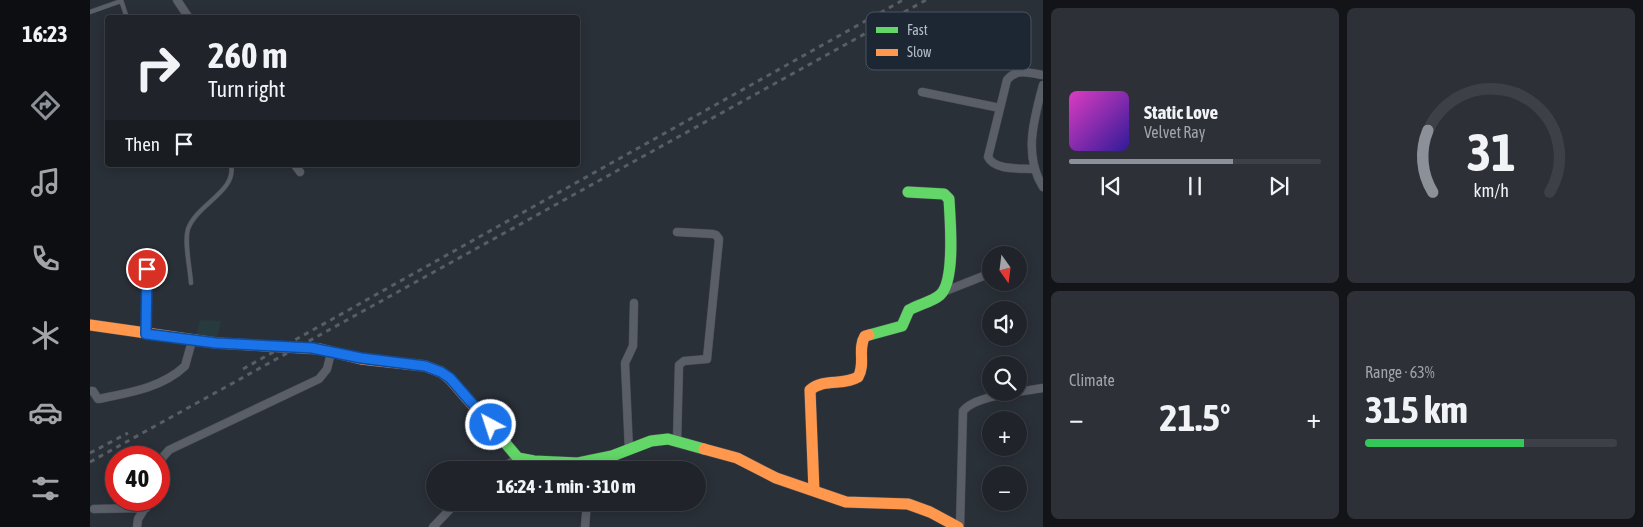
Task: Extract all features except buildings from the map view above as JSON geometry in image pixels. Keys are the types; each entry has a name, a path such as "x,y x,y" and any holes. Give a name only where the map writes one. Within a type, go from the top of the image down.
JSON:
{"street":[{"path":"177,0 187,15"},
{"path":"1034,169 997,166 988,157 1007,80 1011,74 1017,72 1043,75"},
{"path":"1043,85 1032,135 1031,156 1034,169 1043,187"},
{"path":"922,92 1000,108"},
{"path":"908,192 944,194 949,199 948,265 943,292"},
{"path":"677,232 716,234 718,239 707,359 684,361 679,364 677,442"},
{"path":"146,334 147,269"},
{"path":"814,491 810,390 819,384 848,381 856,378 860,374 861,343 865,336 902,326 909,310 943,292 982,277"},
{"path":"629,450 625,363 633,346 634,303"},
{"path":"90,325 192,341 312,348 332,353 425,366 441,372 450,378 518,458 534,461"},
{"path":"90,391 94,391 98,399 138,391 151,386 185,366 192,341"},
{"path":"170,450 319,379 327,369 332,353"},
{"path":"601,461 659,439 677,442 737,458 776,478 846,502 908,504 930,512 959,527 963,411 966,407 980,401 1043,388"},
{"path":"513,461 518,458"},
{"path":"94,508 105,508"},
{"path":"137,527 138,519 144,511"},
{"path":"433,527 448,511"},
{"path":"585,527 586,511"}],"lane":[{"path":"90,12 121,1 126,15"},
{"path":"191,282 188,229 197,212 230,182 233,173 232,167"}],"green space":[{"path":"200,320 221,321 217,340 195,339"}],"railway":[{"path":"882,12 903,0"},
{"path":"904,12 926,0"},
{"path":"243,369 866,21"},
{"path":"90,462 866,33"},
{"path":"90,453 128,433"}],"traffic: fast":[{"path":"869,335 902,326 909,310 940,295 945,288 951,249 949,199 944,194 908,192"},
{"path":"483,417 518,458 534,461 578,463 612,456 651,441 668,439 704,449"}],"traffic: slow":[{"path":"90,325 216,343 320,349 361,359 425,366 441,372 450,379 483,417"},
{"path":"814,491 810,390 821,384 852,380 858,377 861,367 863,341 865,336 869,335"},
{"path":"704,449 737,458 776,478 846,502 908,504 930,512 958,527"}],"route":[{"path":"147,269 146,334 192,341 312,348 361,358 425,366 441,372 450,378 491,425"}]}
